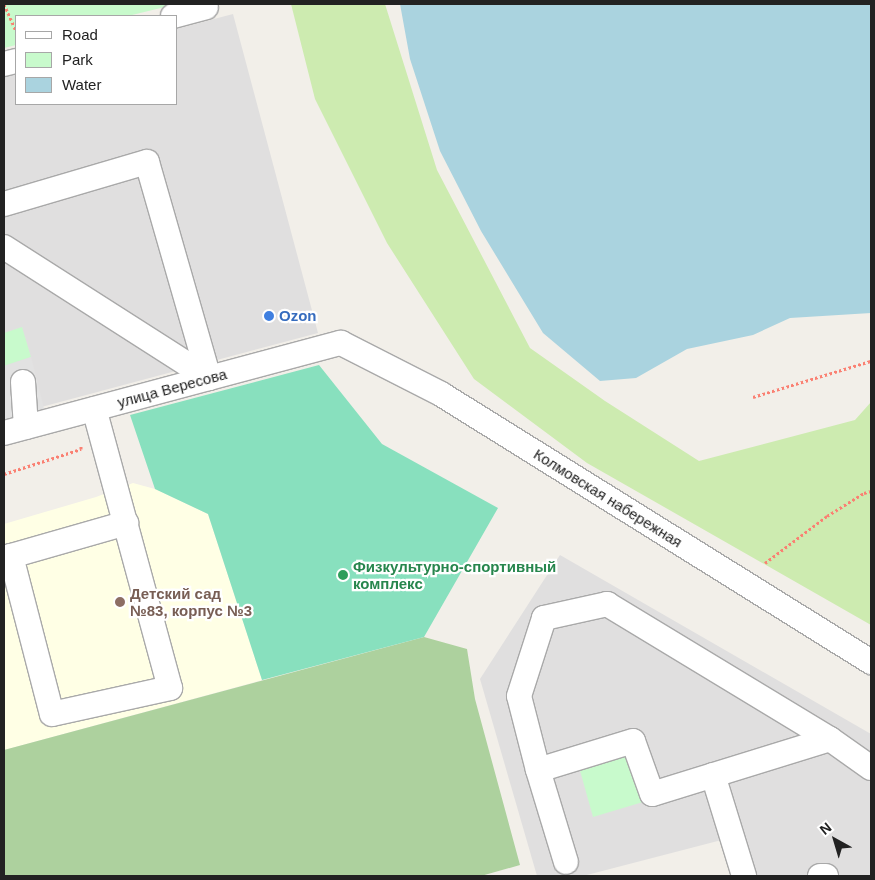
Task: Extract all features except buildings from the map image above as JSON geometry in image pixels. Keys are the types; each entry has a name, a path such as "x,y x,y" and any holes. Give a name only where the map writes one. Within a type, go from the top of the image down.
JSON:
{"street":[{"path":"178,15 206,7"},
{"path":"4,204 147,162 209,378"},
{"path":"4,247 209,378"},
{"name":"улица Вересова","path":"15,430 340,342"},
{"name":"Колмовская набережная","path":"340,342 441,394 871,662"},
{"path":"15,430 23,382"},
{"path":"94,409 126,523 170,688 52,714 7,557 126,523"},
{"path":"566,862 538,770 519,696 544,618 607,604 830,738 871,768"},
{"path":"538,770 633,741 652,794 830,738"},
{"path":"713,774 744,876"},
{"path":"820,876 826,876"}],"path":[{"path":"4,4 15,30"},
{"path":"753,397 871,361"},
{"path":"4,474 81,448"},
{"path":"765,563 827,516 864,493 871,491"}],"shaded area":[{"path":"233,14 318,333 4,417 4,75 15,72 15,105 178,105 178,28"},
{"path":"31,357 45,413 4,425 4,366"},
{"name":"Детский сад №83, корпус №3","path":"133,483 155,489 208,514 262,680 4,750 4,524 96,497"},
{"path":"560,555 871,734 871,876 750,876 737,836 583,876 537,876 480,679"}],"green space":[{"path":"4,4 177,4 132,15 15,15 15,45 4,48"},
{"path":"291,4 385,4 437,170 530,348 605,401 699,461 855,420 871,402 871,625 587,463 474,379 387,243 315,99"},
{"path":"22,327 31,357 4,366 4,333"},
{"name":"Физкультурно-спортивный комплекс","path":"319,365 382,444 498,508 424,637 262,680 208,514 155,489 130,415"},
{"path":"424,637 467,649 475,699 520,865 481,876 4,876 4,750"},
{"path":"638,749 653,799 593,817 579,767"}],"water":[{"path":"400,4 871,4 871,313 790,318 753,335 687,349 636,378 600,381 543,333 481,231 440,151 410,59"}],"place":[{"name":"Ozon","path":"269,316"},
{"name":"Физкультурно-спортивный комплекс","path":"343,575"},
{"name":"Детский сад №83, корпус №3","path":"120,602"}]}
